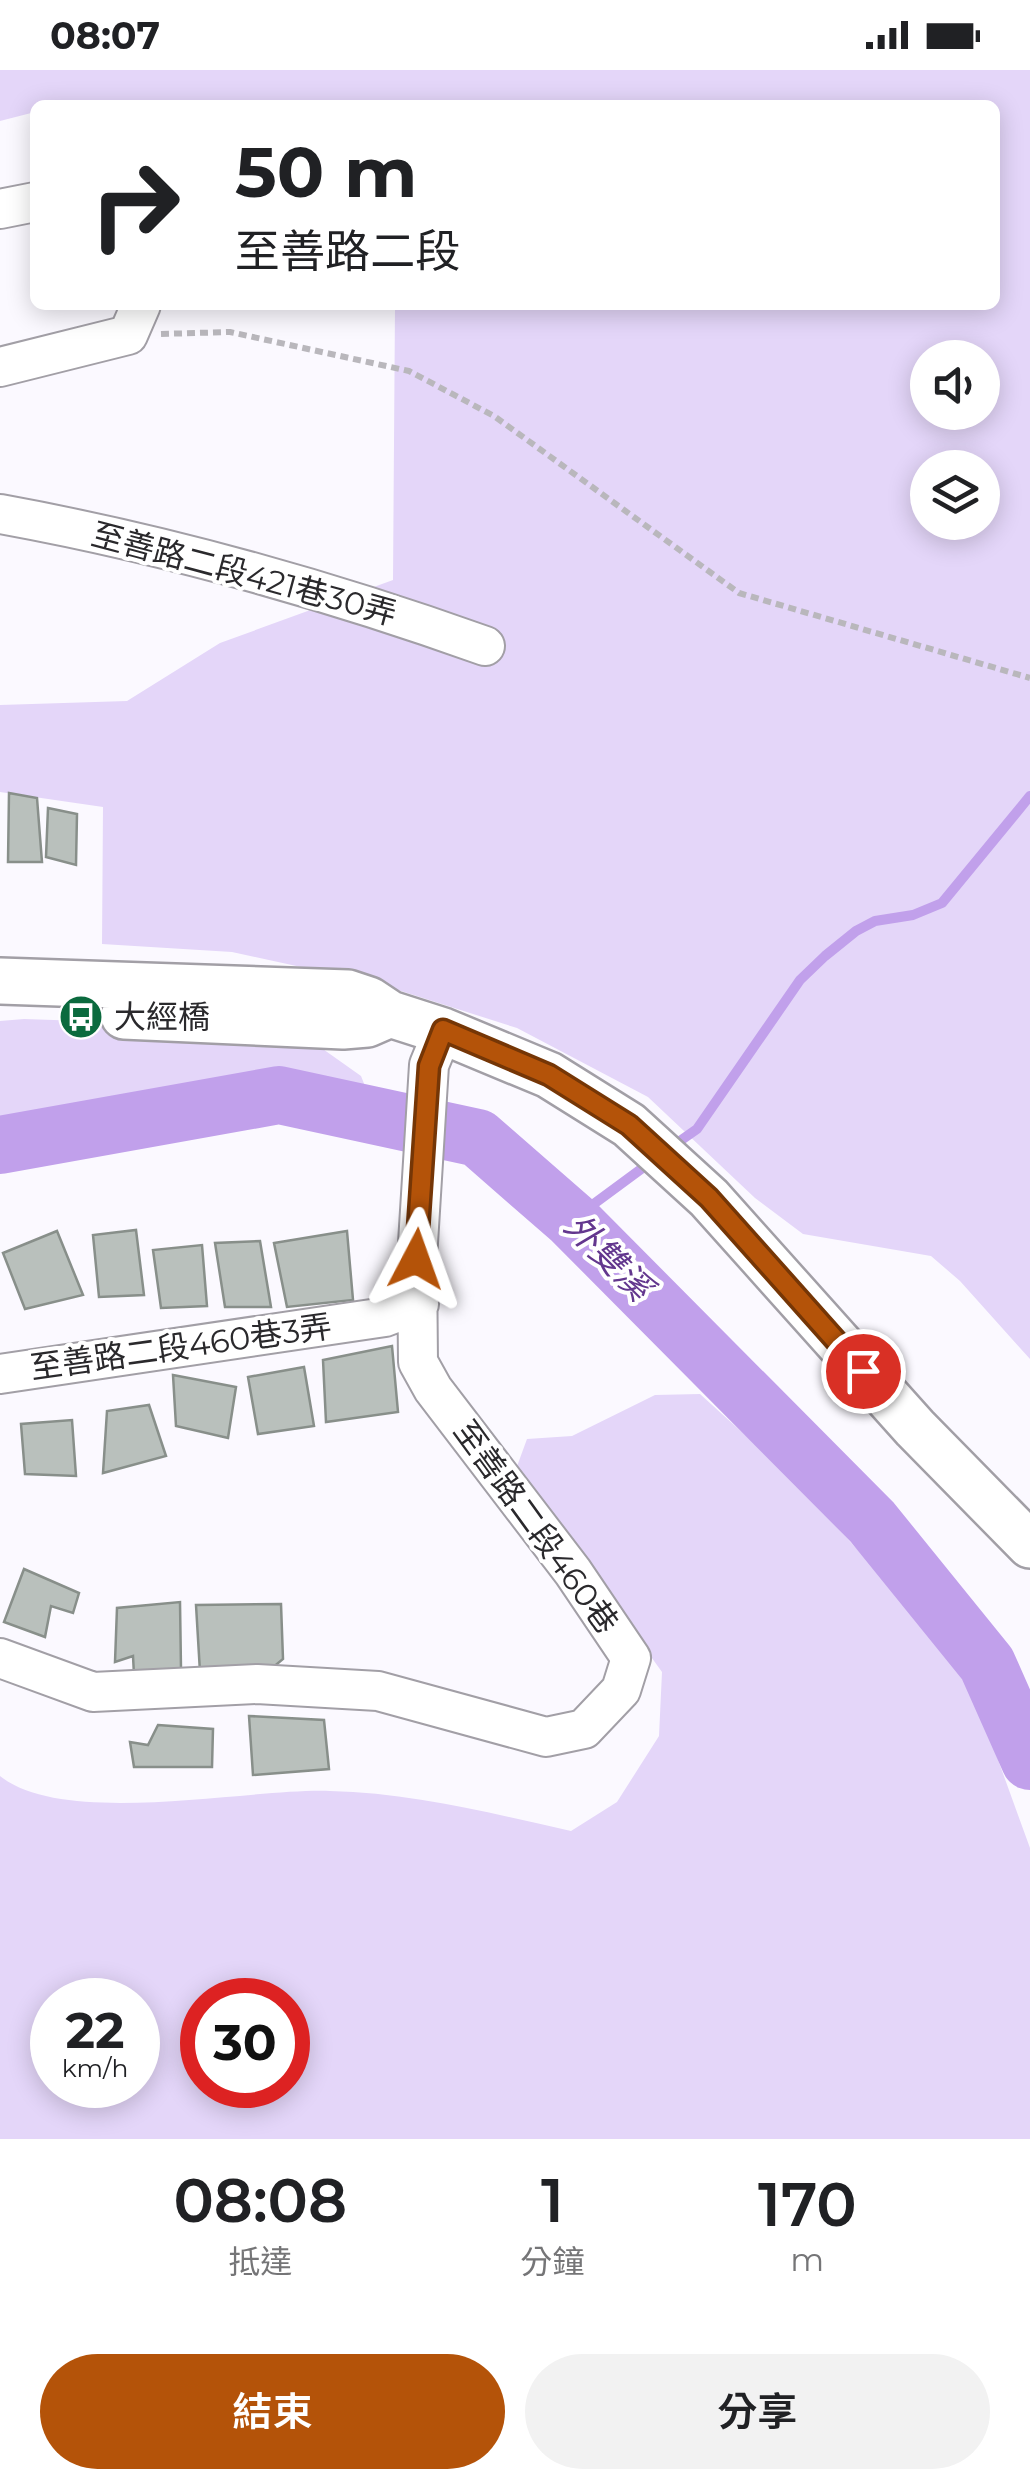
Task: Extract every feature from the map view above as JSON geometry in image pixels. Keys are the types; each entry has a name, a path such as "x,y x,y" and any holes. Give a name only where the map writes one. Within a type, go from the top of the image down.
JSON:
{"street":[{"path":"0,209 30,203"},
{"path":"0,367 134,320"},
{"name":"至善路二段421巷30弄","path":"0,514 137,543 372,606 486,646"},
{"path":"0,981 348,993 369,1000 436,1048 549,1075 629,1125 709,1198 914,1428 1030,1545"},
{"path":"0,1010 343,1026 366,1024 390,1014"},
{"name":"至善路二段460巷","path":"0,1658 94,1692 257,1684 378,1690 546,1737 584,1728 621,1690 631,1658 573,1572 433,1389 418,1362 420,1304 416,1259 436,1048"},
{"name":"至善路二段460巷3弄","path":"0,1374 385,1317 420,1304"}],"path":[{"path":"134,320 230,332 409,371 494,416 739,592 1030,678"}],"shaded area":[{"path":"0,70 1030,70 1030,1359 960,1281 931,1256 803,1234 755,1198 648,1097 517,1028 379,984 232,952 102,944 103,807 0,792 0,705 127,701 220,643 393,580 395,310 1000,310 1000,100 30,100 30,113 0,121"},
{"path":"0,1021 172,1024 313,1042 361,1076 365,1086 361,1095 352,1095 289,1078 0,1122"},
{"path":"700,1394 790,1476 964,1666 1030,1848 1030,2139 0,2139 0,1776 29,1791 67,1800 111,1803 295,1792 361,1793 452,1805 571,1831 617,1802 659,1736 662,1672 516,1469 527,1439 572,1436 655,1395"}],"building":[{"path":"9,793 37,798 42,862 8,862"},
{"path":"48,808 77,814 76,865 46,857"},
{"path":"136,1230 144,1295 99,1297 93,1235"},
{"path":"57,1231 83,1295 25,1309 3,1253"},
{"path":"347,1231 353,1300 287,1307 274,1243"},
{"path":"260,1241 271,1307 225,1307 215,1243"},
{"path":"202,1245 207,1306 161,1308 153,1250"},
{"path":"392,1346 398,1412 326,1422 323,1360"},
{"path":"304,1367 314,1426 258,1434 248,1377"},
{"path":"173,1375 236,1387 228,1438 176,1426"},
{"path":"149,1405 166,1456 103,1473 107,1411"},
{"path":"72,1420 76,1476 25,1474 21,1424"},
{"path":"24,1569 79,1593 73,1613 51,1606 45,1637 4,1622"},
{"path":"180,1602 181,1669 134,1675 133,1656 115,1662 117,1608"},
{"path":"281,1604 283,1659 265,1674 200,1672 196,1605"},
{"path":"249,1716 324,1720 329,1769 253,1775"},
{"path":"158,1725 213,1729 212,1767 134,1767 130,1742 148,1745"}],"waterway":[{"path":"670,1148 697,1129 800,980 856,931 875,921 913,915 942,903 1030,796"},
{"name":"外雙溪","path":"0,1145 279,1095 478,1138 572,1220 872,1522 987,1664 1030,1761"},
{"path":"572,1220 652,1161"}],"place":[{"name":"大經橋","path":"81,1017"}],"route":[{"path":"416,1259 429,1066 443,1030 549,1075 629,1125 709,1198 863,1371"}]}
